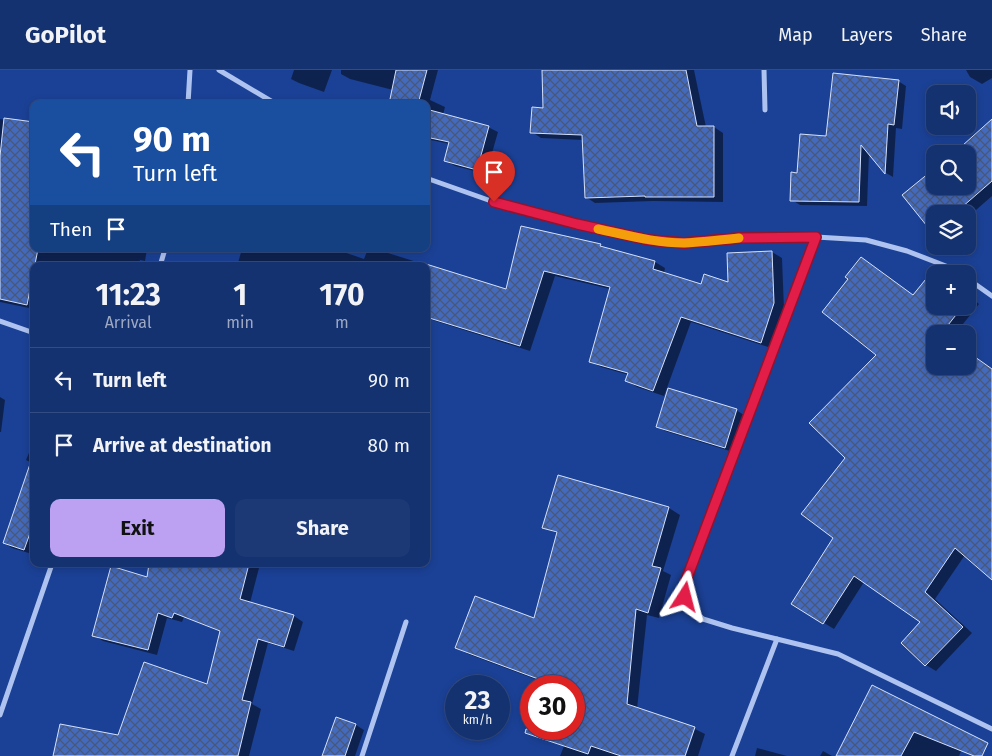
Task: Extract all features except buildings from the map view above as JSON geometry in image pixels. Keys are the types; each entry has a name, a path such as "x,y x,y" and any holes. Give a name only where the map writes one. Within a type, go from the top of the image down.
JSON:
{"street":[{"path":"188,100 190,70"},
{"path":"219,70 269,100"},
{"path":"764,70 765,110"},
{"path":"430,179 494,202 577,224 649,240 684,243 739,238 816,237 866,240 907,251 943,265"},
{"path":"816,237 685,583 685,597 689,607 702,618 777,640 838,654 992,729"},
{"path":"976,285 992,296"},
{"path":"0,322 30,333"},
{"path":"0,715 51,567"},
{"path":"362,756 406,622"},
{"path":"732,756 777,640"}],"slow traffic":[{"path":"598,229 666,242 684,243 739,238"}],"route":[{"path":"494,202 577,224 649,240 684,243 739,238 816,237 685,583 685,597"}]}
